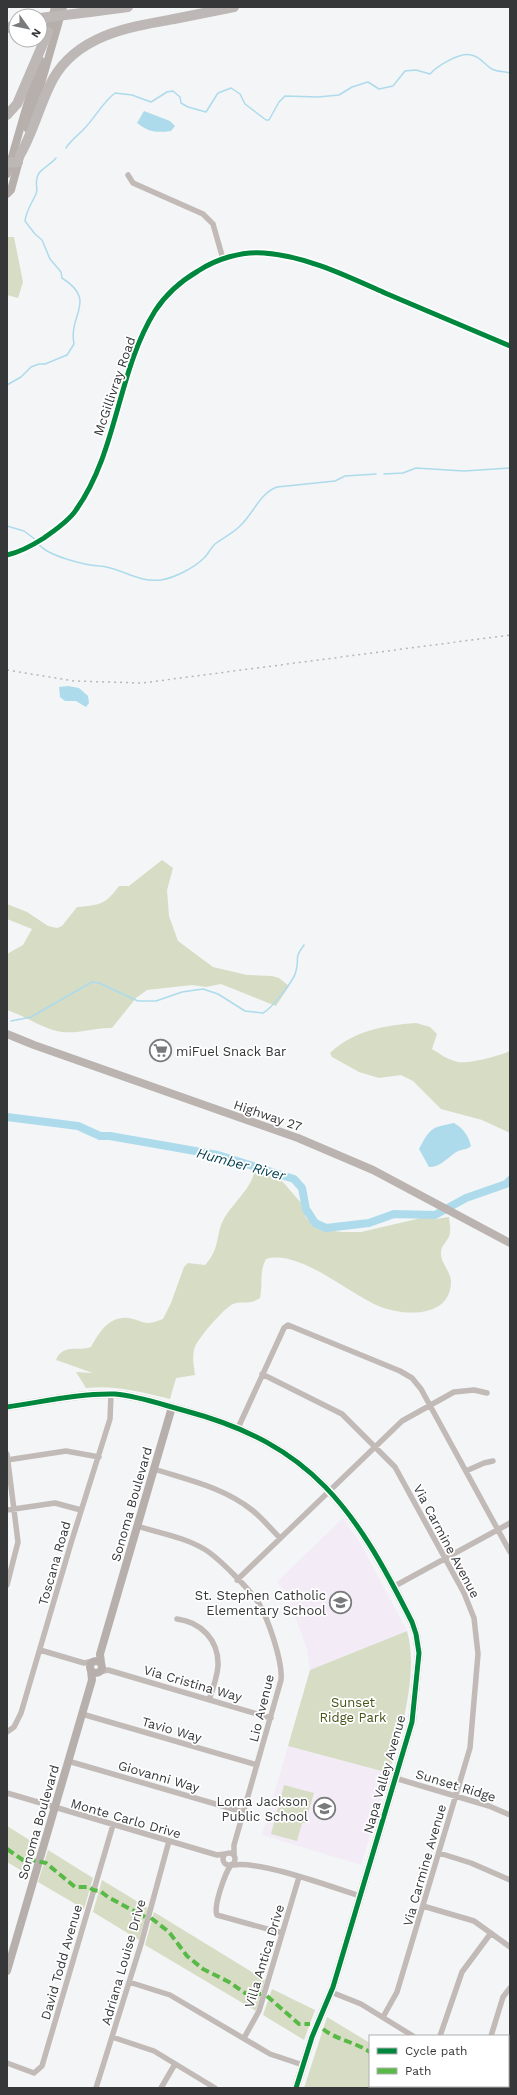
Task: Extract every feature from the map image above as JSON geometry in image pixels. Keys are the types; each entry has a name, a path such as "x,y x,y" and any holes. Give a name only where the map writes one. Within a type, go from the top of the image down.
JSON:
{"highway":[{"path":"48,17 128,7"},
{"path":"14,161 30,138 53,79 71,55 104,35 130,28 234,7"},
{"path":"7,114 17,104 41,48"}],"main road":[{"name":"Highway 27","path":"7,1034 34,1046 298,1138 374,1170 510,1243"}],"street":[{"path":"48,32 55,7"},
{"path":"7,174 14,161 64,7"},
{"path":"7,194 11,190 14,161 44,48"},
{"path":"128,175 133,183 203,214 213,224 223,259"},
{"name":"McGillivray Road","path":"7,555 31,546 52,532 75,512 87,492 96,472 141,338 156,311 168,294 189,276 209,264 235,256 262,252 290,256 356,280 510,346"},
{"path":"238,1428 262,1374 286,1326 292,1325 407,1374 417,1383 430,1405 510,1552"},
{"name":"Via Carmine Avenue","path":"262,1374 342,1414 395,1467 470,1607 478,1642 472,1736 396,1997 383,2017"},
{"path":"237,1580 402,1421 454,1392 474,1390 487,1393"},
{"name":"Napa Valley Avenue","path":"7,1407 85,1396 111,1394 132,1397 172,1407 238,1428 285,1453 310,1472 330,1490 361,1530 414,1628 419,1653 413,1715 331,1992 315,2029 296,2088"},
{"name":"Toscana Road","path":"7,1732 14,1727 22,1713 81,1510 110,1419 111,1394"},
{"name":"Sonoma Boulevard","path":"97,1662 172,1407"},
{"path":"7,1584 18,1542 15,1509 7,1458 66,1451 99,1457"},
{"path":"466,1471 484,1463 493,1461"},
{"path":"154,1469 210,1486 228,1494 253,1511 280,1538"},
{"path":"7,1510 55,1503 81,1510"},
{"path":"393,1587 510,1523"},
{"name":"Lio Avenue","path":"137,1526 204,1549 237,1580 260,1606 281,1663 281,1680 234,1845 235,1856"},
{"path":"177,1619 190,1621 199,1626 214,1644 218,1665 209,1700"},
{"path":"40,1650 84,1663 95,1671"},
{"path":"84,1663 97,1662"},
{"path":"95,1671 102,1668 97,1662"},
{"path":"95,1671 90,1665 97,1662"},
{"name":"Via Cristina Way","path":"97,1662 108,1670 271,1718"},
{"name":"Via Cristina Way","path":"95,1671 108,1670"},
{"name":"Sonoma Boulevard","path":"7,1971 95,1671"},
{"name":"Tavio Way","path":"82,1714 257,1765"},
{"name":"Giovanni Way","path":"68,1761 243,1812"},
{"name":"Sunset Ridge","path":"395,1778 455,1796 510,1815"},
{"name":"Monte Carlo Drive","path":"7,1793 217,1856 224,1862"},
{"name":"David Todd Avenue","path":"7,2063 34,2073 42,2066 112,1825"},
{"name":"Adriana Louise Drive","path":"96,2088 129,1982 169,1841"},
{"name":"Lio Avenue","path":"226,1854 234,1845"},
{"path":"439,1853 471,1863 510,1880"},
{"path":"226,1854 224,1862 226,1873"},
{"path":"217,1856 226,1854 235,1856 243,1863"},
{"path":"235,1856 232,1865 226,1873 216,1908 217,1914 282,1933"},
{"path":"224,1862 232,1865 243,1863 299,1877 360,1896"},
{"name":"Villa Antica Drive","path":"244,2038 258,2016 299,1877"},
{"path":"423,1906 474,1921 510,1947"},
{"path":"440,2035 462,1972 491,1933"},
{"path":"129,1982 170,1995 270,2054 303,2065"},
{"path":"491,2035 503,1997 510,1988"},
{"path":"331,1992 361,2004 410,2035"},
{"path":"112,2037 154,2051 214,2088"},
{"path":"160,2088 175,2064"}],"shaded area":[{"name":"St. Stephen Catholic Elementary School","path":"343,1518 361,1544 407,1631 310,1670 307,1649 286,1592 277,1582"},
{"name":"Lorna Jackson Public School","path":"288,1746 389,1773 361,1865 262,1835"}],"green space":[{"path":"7,237 14,237 23,282 18,298 7,295"},
{"path":"162,860 173,868 167,890 169,916 178,941 213,967 247,975 272,976 279,978 289,986 276,1006 221,984 206,987 192,985 147,990 136,998 112,1028 68,1032 48,1028 7,1010 7,954 23,945 32,929 7,919 7,904 27,912 48,926 57,928 62,926 77,907 91,906 101,903 110,897 119,886 129,886"},
{"path":"416,1023 430,1027 437,1034 432,1049 444,1057 454,1061 476,1061 510,1051 510,1133 482,1120 441,1109 413,1081 401,1075 379,1078 359,1072 332,1057 330,1053 349,1039 370,1030 393,1025"},
{"path":"254,1173 272,1176 282,1181 302,1204 306,1218 319,1229 342,1232 361,1232 421,1218 436,1219 449,1217 450,1235 442,1248 441,1257 451,1278 449,1294 443,1302 435,1308 425,1311 414,1313 391,1310 369,1301 309,1267 294,1261 279,1258 266,1259 262,1273 260,1298 252,1302 240,1302 233,1304 210,1325 199,1340 193,1353 195,1375 176,1378 170,1399 118,1388 86,1388 76,1372 93,1373 56,1360 59,1355 71,1349 91,1347 105,1326 115,1320 128,1318 145,1323 152,1323 163,1319 171,1303 184,1267 188,1263 205,1265 209,1260 216,1246 224,1218 244,1193 252,1180"},
{"name":"Sunset Ridge Park","path":"407,1631 411,1664 410,1683 399,1740 389,1773 288,1746 310,1670"},
{"path":"284,1785 314,1793 305,1823 302,1823 297,1841 271,1834"},
{"path":"7,1826 36,1844 27,1874 7,1862"},
{"path":"48,1850 93,1878 84,1909 38,1882"},
{"path":"102,1880 148,1908 139,1940 93,1912"},
{"path":"154,1912 265,1980 256,2011 145,1945"},
{"path":"272,1989 315,2010 304,2040 263,2015"},
{"path":"327,2017 369,2042 369,2087 443,2088 304,2088"}],"water":[{"path":"144,111 170,121 175,126 171,131 166,132 157,132 145,128 137,123"},
{"path":"68,686 79,688 88,696 89,703 86,707 76,701 65,701 60,697 59,687"},
{"path":"454,1123 465,1133 471,1146 458,1151 437,1166 429,1167 419,1149 429,1132 441,1126"}],"waterway":[{"path":"66,148 83,130 106,101 115,93 132,95 151,102 167,92 173,91 180,97 181,103 188,107 206,112 218,93 231,88 240,94 245,104 266,120 269,120 279,102 285,96 318,97 339,95 352,87 368,82 379,89 393,86 405,71 416,70 430,74 443,64 455,58 466,55 474,56 480,59 494,70 510,73"},
{"path":"7,385 21,377 31,367 39,364 45,364 67,355 74,344 73,333 80,301 78,294 73,286 62,278 61,272 50,259 42,240 35,234 25,221 28,210 36,194 37,176 56,158"},
{"path":"384,474 403,473 416,468 464,471 510,468"},
{"path":"38,543 42,548 66,559 85,564 107,567 144,579 166,579 178,575 200,562 215,544 245,521 261,499 271,490 277,487 335,481 345,476 376,474"},
{"path":"7,526 24,531 36,540"},
{"path":"11,1021 31,1017 92,982 99,983 138,1001 156,1001 182,992 203,989 218,994 245,1011 263,1013 277,1000 291,981 296,971 298,956 304,945"},
{"name":"Humber River","path":"7,1117 78,1126 100,1136 110,1136 218,1155 294,1179 302,1188 306,1209 315,1223 326,1228 369,1223 394,1214 435,1215 466,1198 506,1184 510,1180"}],"railway":[{"path":"7,670 74,681 142,683 510,635"}],"marked path":[{"path":"7,1849 23,1860 46,1863 75,1887 89,1887 93,1890 100,1891 145,1917"},
{"path":"151,1918 169,1932 187,1956 203,1969 229,1982 245,1993 261,1994"},
{"path":"267,1996 299,2024 310,2024"},
{"path":"323,2029 334,2036 369,2052"}],"cycle path":[{"path":"7,555 31,546 44,538 66,522 76,510 90,487 101,463 124,385 142,335 155,311 164,299 180,284 213,263 247,253 280,255 311,262 510,346"},
{"path":"7,1407 88,1395 124,1395 186,1411 230,1425 267,1442 298,1463 325,1487 349,1515 370,1546 412,1622 416,1634 419,1653 412,1722 333,1987 312,2037 296,2088"}],"place":[{"name":"miFuel Snack Bar","path":"160,1051"},
{"name":"St. Stephen Catholic Elementary School","path":"341,1602"},
{"name":"Lorna Jackson Public School","path":"324,1808"}]}
